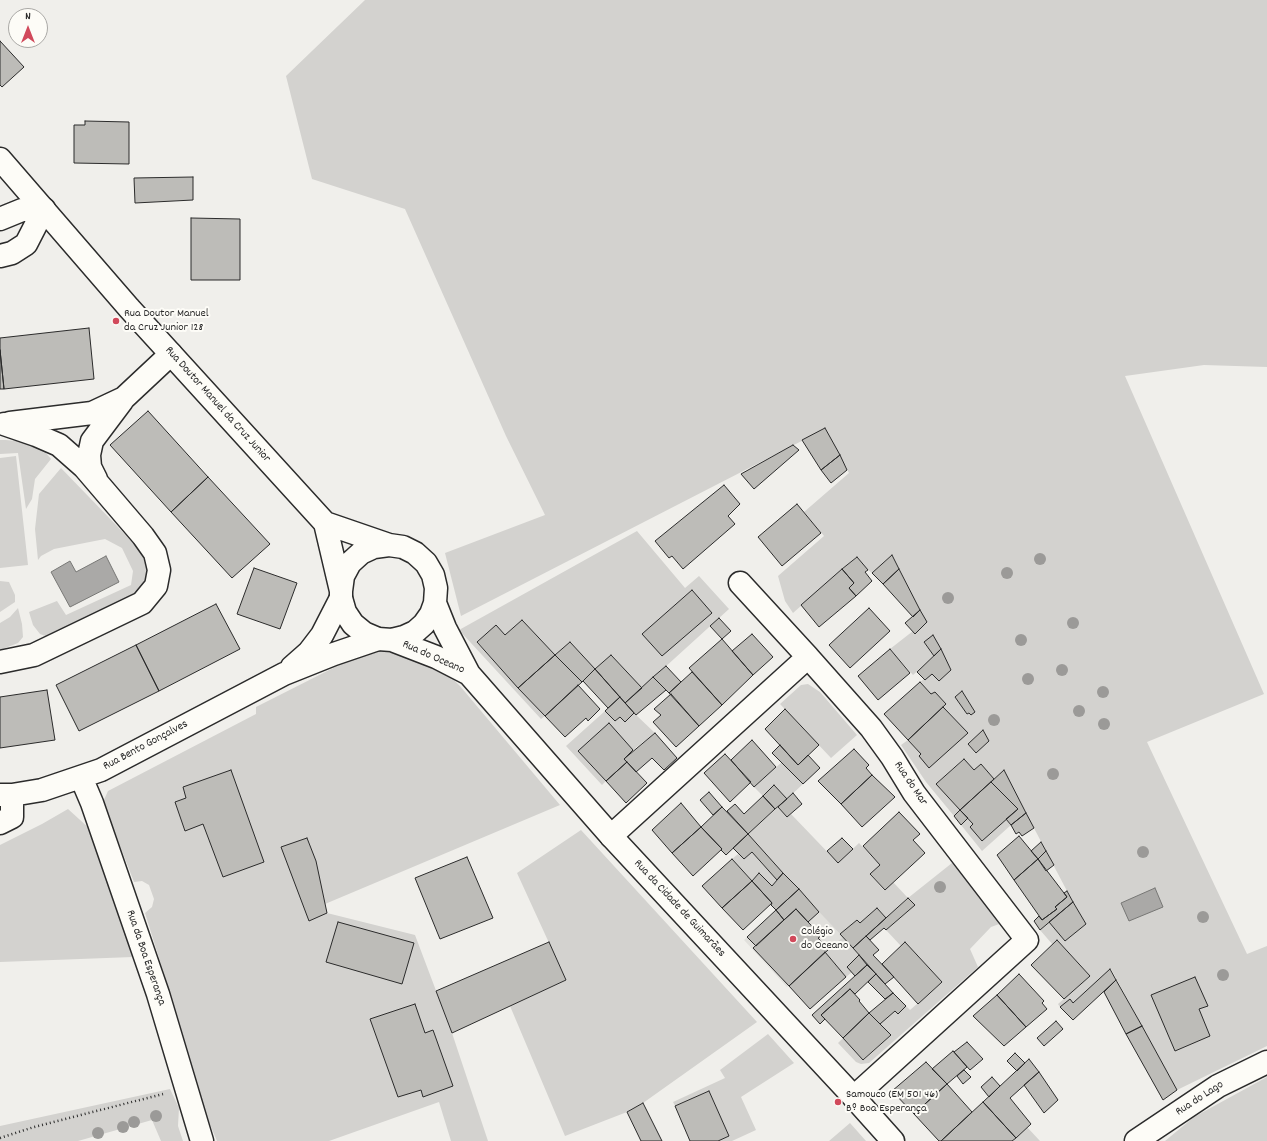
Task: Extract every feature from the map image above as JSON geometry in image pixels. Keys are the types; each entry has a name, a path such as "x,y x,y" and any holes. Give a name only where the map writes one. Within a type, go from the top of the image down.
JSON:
{"street":[{"name":"Rua Doutor Manuel da Cruz Junior","path":"0,159 103,278 325,523"},
{"path":"0,219 22,210 44,209 26,244 12,253 0,256"},
{"path":"98,483 90,467 89,455 92,441 124,398 172,354"},
{"path":"2,424 92,413 124,398"},
{"path":"0,662 34,655 142,602 156,586 160,570 155,553 144,536 84,467 59,445 36,435 2,424"},
{"name":"Rua do Oceano","path":"325,523 389,545 403,547 415,553 426,563 433,575 436,588 435,602 431,614 420,628 404,637 385,639"},
{"name":"Rua do Oceano","path":"325,523 345,612 353,624 364,633 436,657 469,674"},
{"name":"Rua do Oceano","path":"341,595 343,576 350,564 361,553 374,547 389,545"},
{"path":"611,836 808,657 740,583"},
{"path":"284,674 309,652 318,640 341,595"},
{"name":"Rua do Oceano","path":"435,602 445,628 469,674"},
{"path":"284,674 334,654 385,639"},
{"name":"Rua do Mar","path":"808,657 871,728 892,757 914,793 1027,940 854,1098"},
{"name":"Rua Bento Gonçalves","path":"6,795 42,790 101,770 284,674"},
{"name":"Rua da Cidade de Guimarães","path":"469,674 611,836 893,1141"},
{"name":"Rua da Boa Esperança","path":"81,777 92,803 158,994 202,1141"},
{"path":"0,823 12,817 6,795"},
{"name":"Rua do Lago","path":"1136,1141 1218,1086 1267,1062"}],"path":[{"path":"0,1138 41,1125 156,1096 186,1090"}],"shaded area":[{"path":"365,0 1267,0 1267,367 1204,365 1125,376 1264,694 1147,742 1247,954 1267,946 1267,1046 1177,1090 1111,969 1073,1003 1060,1007 1058,1004 1090,976 1058,941 1053,945 1040,930 1049,922 1065,941 1086,924 1004,771 994,779 981,764 974,770 963,759 936,784 960,810 954,816 926,782 901,745 908,740 921,754 919,756 967,733 943,707 946,704 935,692 931,694 920,682 932,674 939,681 951,670 933,636 924,643 934,656 913,675 890,649 913,631 920,610 892,555 872,573 856,557 793,613 785,601 778,576 824,536 804,512 849,473 825,429 461,616 445,553 545,515 506,436 405,209 312,179 286,76","holes":["962,691 975,712 967,714 955,697","983,730 989,741 975,753 968,744"]},
{"path":"0,440 25,442 42,448 51,459 35,479 32,499 26,509 18,453 0,454"},
{"path":"16,456 28,565 0,568 0,458"},
{"path":"61,468 142,553 148,574 139,590 115,605 48,637 40,634 33,625 29,612 57,601 66,615 131,585 133,571 122,548 105,539 54,549 41,556 38,560 35,529 39,494"},
{"path":"637,531 685,588 699,576 729,609 642,688 611,655 595,669 570,642 555,655 522,620 505,635 496,626 477,643 545,716 541,719 459,630"},
{"path":"106,556 119,582 70,607 51,572 70,561 76,572"},
{"path":"0,581 9,582 15,595 15,602 0,612"},
{"path":"18,608 22,624 23,637 18,643 0,650 0,623 10,617"},
{"path":"381,651 414,654 436,663 460,686 560,805 325,904 327,913 415,935 452,1033 488,1141 451,1141 439,1102 329,1141 217,1141 198,1096 174,1006 145,913 152,907 154,899 149,885 142,881 134,882 103,802 108,791 256,714 256,707 347,661"},
{"path":"808,684 820,692 857,735 831,758 780,704 801,685"},
{"path":"605,711 615,721 620,717 625,722 634,713 655,733 633,750 609,724 579,752 606,781 602,785 566,746"},
{"path":"782,762 803,784 787,799 774,786 763,796 754,787"},
{"path":"778,807 787,817 791,814 838,863 859,843 880,865 870,875 884,890 893,882 908,898 952,863 956,864 1002,923 991,927 970,949 978,967 869,1063 861,1064 856,1062 838,1043 843,1038 864,1060 891,1035 880,1024 895,1011 898,1014 906,1006 910,1010 942,982 905,942 901,946 886,930 915,905 907,898 886,918 877,908 860,923 857,920 840,934 748,834"},
{"path":"68,809 90,829 133,957 0,962 0,845"},
{"path":"968,818 973,824 1006,819 1011,825 982,851 961,825"},
{"path":"581,830 757,1022 643,1103 627,1112 565,1136 510,1006 566,980 517,873"},
{"path":"752,852 777,880 772,886 759,874 752,881 732,859 738,854 744,859"},
{"path":"1155,888 1163,907 1129,921 1121,903"},
{"name":"Colégio do Oceano","path":"799,889 843,937 787,987 744,940"},
{"path":"843,937 859,955 848,966 852,972 846,977 825,952"},
{"path":"768,1034 794,1063 741,1097 756,1130 732,1141 718,1141 729,1136 709,1091 675,1106 673,1102 725,1078 720,1070"},
{"path":"1267,1077 1267,1141 1165,1141 1194,1117"},
{"path":"170,1089 179,1108 178,1126 183,1141 161,1141 152,1120 78,1141 0,1141 0,1126"},
{"path":"850,1123 866,1141 829,1141"},
{"path":"1027,1127 1040,1141 1012,1141"}],"building":[{"path":"0,41 24,67 2,87 0,85"},
{"path":"85,121 129,122 129,164 74,163 74,125 85,125"},
{"path":"193,177 193,200 135,203 134,178"},
{"path":"191,218 240,219 240,280 191,280"},
{"path":"89,328 94,379 4,389 0,338"},
{"path":"0,350 4,389 0,389"},
{"path":"148,411 208,477 171,512 110,445"},
{"path":"825,428 840,455 821,470 802,440"},
{"path":"793,445 799,450 754,489 741,474"},
{"path":"840,455 847,470 831,483 821,470"},
{"path":"208,477 270,544 232,578 171,512"},
{"path":"724,485 740,504 728,516 735,524 683,569 672,556 669,558 655,541"},
{"path":"797,504 821,533 782,566 758,537"},
{"path":"892,555 899,569 883,584 872,573"},
{"path":"857,557 868,570 865,572 872,581 856,596 849,588 854,583 842,569"},
{"path":"254,568 297,583 280,629 237,614"},
{"path":"842,569 854,583 849,588 856,596 819,627 801,605"},
{"path":"899,569 920,610 913,617 883,584"},
{"path":"692,590 712,613 662,656 642,634"},
{"path":"216,604 240,649 159,691 136,645"},
{"path":"869,608 890,631 850,668 829,645"},
{"path":"920,610 927,622 915,634 905,623"},
{"path":"719,618 731,631 722,639 710,626"},
{"path":"522,620 555,655 518,688 477,642 496,625 505,635"},
{"path":"752,634 773,657 753,675 732,651"},
{"path":"933,635 941,649 934,656 924,642"},
{"path":"722,639 753,675 722,705 689,668"},
{"path":"570,642 595,669 582,682 555,655"},
{"path":"136,645 159,691 79,731 56,685"},
{"path":"890,649 910,673 878,700 858,676"},
{"path":"941,649 951,670 939,681 932,674 925,680 917,672"},
{"path":"555,655 582,682 545,716 518,688"},
{"path":"611,655 642,688 625,703 595,669"},
{"path":"666,666 681,682 669,693 653,677"},
{"path":"595,669 620,697 608,708 583,681"},
{"path":"692,672 722,705 699,726 669,693"},
{"path":"653,677 666,690 636,715 625,703"},
{"path":"920,682 931,694 935,692 946,704 908,740 884,714"},
{"path":"578,685 600,709 588,721 586,718 565,737 545,716"},
{"path":"47,690 55,740 0,748 0,697"},
{"path":"962,691 975,712 971,715 969,713 967,714 955,697"},
{"path":"671,694 699,726 676,747 653,722 661,715 654,709"},
{"path":"620,697 634,713 625,722 620,717 615,721 605,711"},
{"path":"943,707 968,733 929,768 919,756 921,754 908,740"},
{"path":"785,709 819,745 798,765 765,729"},
{"path":"609,723 633,750 624,759 627,762 606,781 578,751"},
{"path":"983,730 989,741 976,753 968,744"},
{"path":"655,733 677,758 664,770 652,758 636,772 624,759"},
{"path":"752,740 776,767 754,787 731,760"},
{"path":"780,745 798,765 808,755 820,768 803,784 772,753"},
{"path":"854,749 869,765 866,768 872,775 841,804 818,781"},
{"path":"725,754 751,782 730,802 704,773"},
{"path":"964,759 974,770 981,764 994,779 960,810 936,784"},
{"path":"627,762 647,783 626,803 606,781"},
{"path":"231,770 264,862 223,877 203,824 185,831 175,802 186,798 183,787"},
{"path":"1004,770 1026,813 1011,825 1006,819 1018,809 991,782"},
{"path":"872,775 895,797 862,827 841,804"},
{"path":"991,782 1018,809 982,841 970,827 973,824 960,810"},
{"path":"774,785 787,799 775,809 763,796"},
{"path":"709,792 722,807 713,815 700,800"},
{"path":"793,793 802,804 787,817 778,807"},
{"path":"763,796 775,809 748,834 727,811 735,804 744,814"},
{"path":"681,803 701,827 672,853 652,830"},
{"path":"722,807 748,834 726,855 701,827"},
{"path":"960,810 968,818 961,825 954,816"},
{"path":"899,812 920,834 913,840 925,853 885,890 870,874 880,865 863,846"},
{"path":"1026,813 1034,828 1022,836 1019,832 1016,834 1011,825"},
{"path":"701,827 722,849 693,876 672,853"},
{"path":"748,834 783,873 777,880 752,852 744,859 733,848"},
{"path":"1019,836 1038,859 1014,880 997,855"},
{"path":"307,838 316,861 327,913 309,921 281,847"},
{"path":"842,838 853,849 838,863 827,851"},
{"path":"1041,842 1046,851 1038,859 1031,851"},
{"path":"1046,851 1054,865 1046,871 1038,859"},
{"path":"467,857 493,918 440,939 415,878"},
{"path":"732,859 752,881 722,908 702,886"},
{"path":"1038,859 1067,897 1055,907 1057,909 1042,920 1014,880"},
{"path":"759,873 772,886 783,873 799,889 776,910 771,905 772,903 752,881"},
{"path":"752,881 772,903 743,930 722,908"},
{"path":"799,889 819,912 808,922 796,909 784,920 776,910"},
{"path":"1067,891 1073,902 1040,930 1034,921 1039,916 1042,920 1057,909 1055,907 1067,897 1064,893"},
{"path":"908,898 915,905 886,930 884,928 870,940 866,936"},
{"path":"1073,902 1086,924 1065,941 1049,922"},
{"path":"877,908 886,918 853,948 840,934 857,920 860,923"},
{"name":"Colégio do Oceano","path":"796,909 821,936 818,938 829,949 789,986 753,948"},
{"path":"776,910 784,920 756,946 747,937"},
{"path":"338,922 414,943 402,984 326,962"},
{"path":"866,936 879,950 873,955 894,977 885,984 853,948"},
{"path":"1057,940 1090,976 1064,999 1031,965"},
{"path":"549,942 566,980 452,1033 436,991"},
{"path":"905,942 942,982 918,1004 882,964"},
{"path":"825,952 846,977 810,1009 789,986"},
{"path":"859,955 867,965 855,976 847,967"},
{"path":"867,965 876,974 855,994 850,989 821,1015 825,1019 820,1024 812,1015"},
{"path":"1110,969 1116,980 1073,1020 1060,1007 1070,999 1073,1003"},
{"path":"876,974 893,993 885,999 868,982"},
{"path":"1019,974 1044,1001 1042,1003 1047,1009 1026,1027 997,995"},
{"path":"1195,977 1208,1006 1199,1009 1210,1036 1175,1051 1151,995"},
{"path":"1116,980 1142,1026 1126,1034 1104,992"},
{"path":"850,989 869,1013 843,1038 821,1015"},
{"path":"893,993 906,1006 898,1014 895,1011 880,1024 869,1013"},
{"path":"997,995 1026,1027 1004,1046 973,1016"},
{"path":"415,1004 425,1033 433,1030 453,1086 423,1097 421,1090 398,1097 370,1019"},
{"path":"869,1013 891,1035 863,1060 843,1038"},
{"path":"1056,1021 1063,1029 1044,1046 1037,1038"},
{"path":"1142,1026 1177,1090 1163,1100 1126,1034"},
{"path":"967,1042 983,1059 970,1070 954,1052"},
{"path":"953,1051 967,1067 947,1084 932,1069"},
{"path":"1015,1053 1025,1063 1017,1071 1007,1061"},
{"path":"1029,1059 1039,1072 1010,1098 1031,1124 1016,1138 983,1102"},
{"path":"926,1062 947,1084 914,1114 892,1091"},
{"path":"964,1070 971,1077 963,1084 957,1076"},
{"path":"1039,1072 1058,1100 1044,1113 1024,1085"},
{"path":"992,1077 1000,1086 989,1097 981,1087"},
{"path":"947,1084 972,1112 941,1141 939,1141 914,1114"},
{"path":"709,1091 729,1136 718,1141 690,1141 675,1106"},
{"path":"983,1102 1016,1138 1012,1141 941,1141"},
{"path":"643,1103 662,1141 641,1141 627,1112"}],"place":[{"name":"Rua Doutor Manuel da Cruz Junior 128","path":"116,321"},
{"name":"Colégio do Oceano","path":"793,939"},
{"name":"Samouco (EM 501 46) Bº Boa Esperança","path":"838,1102"}]}
